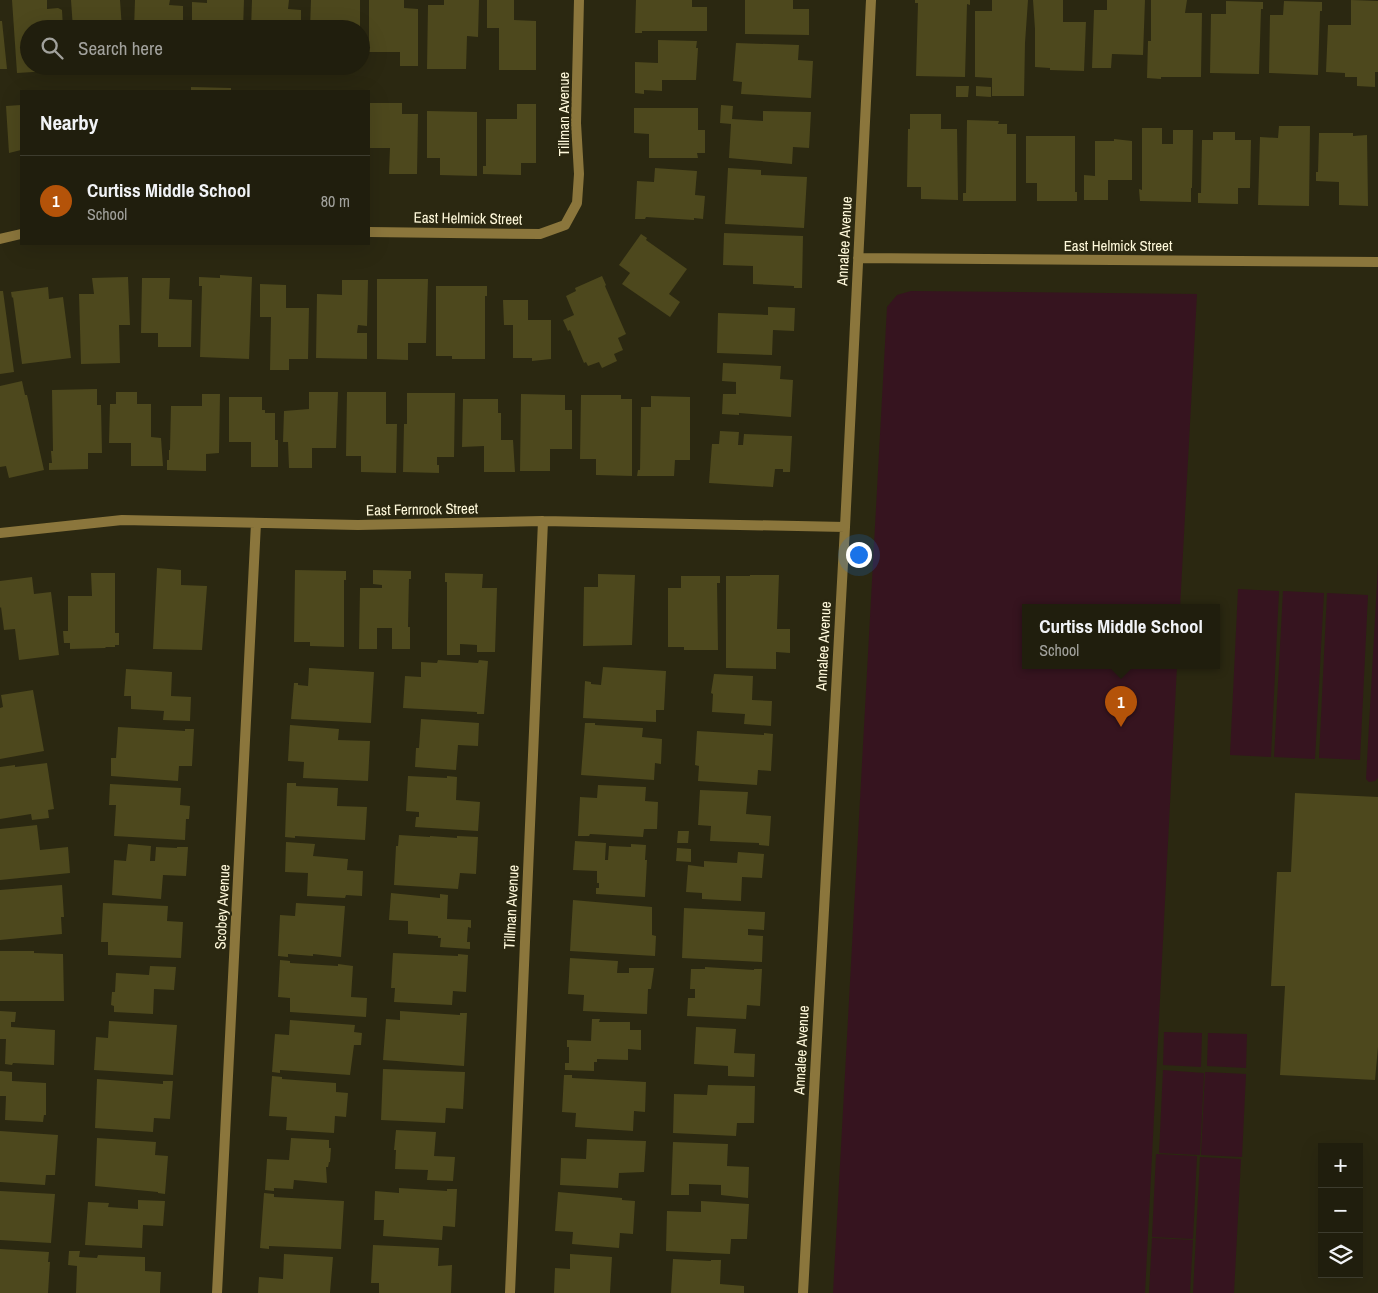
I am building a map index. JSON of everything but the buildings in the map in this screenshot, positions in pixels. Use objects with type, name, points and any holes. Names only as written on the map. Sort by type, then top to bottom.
[{"type":"street","name":"Tillman Avenue","points":[[565,225],[577,203],[579,174],[576,123],[579,0]]},
{"type":"street","name":"Annalee Avenue","points":[[803,1293],[845,527],[871,0]]},
{"type":"street","name":"East Helmick Street","points":[[370,232],[540,234],[565,225]]},
{"type":"street","points":[[0,239],[20,234]]},
{"type":"street","name":"East Helmick Street","points":[[858,258],[1378,262]]},
{"type":"street","name":"East Fernrock Street","points":[[0,533],[122,520],[358,525],[543,522],[845,527]]},
{"type":"street","name":"Tillman Avenue","points":[[510,1293],[543,522]]},
{"type":"street","name":"Scobey Avenue","points":[[217,1293],[256,523]]},
{"type":"shaded area","points":[[911,291],[1197,294],[1180,604],[1022,604],[1022,669],[1177,669],[1145,1293],[833,1293],[887,307],[897,295]]},
{"type":"shaded area","points":[[1378,565],[1378,778],[1375,781],[1369,782],[1366,779]]},
{"type":"shaded area","points":[[1238,589],[1279,591],[1271,757],[1230,755]]},
{"type":"shaded area","points":[[1283,591],[1324,593],[1315,759],[1274,757]]},
{"type":"shaded area","points":[[1327,593],[1368,595],[1360,760],[1319,758]]},
{"type":"shaded area","points":[[1164,1032],[1202,1033],[1201,1067],[1163,1065]]},
{"type":"shaded area","points":[[1208,1033],[1247,1034],[1246,1068],[1207,1066]]},
{"type":"shaded area","points":[[1163,1070],[1204,1073],[1200,1155],[1159,1153]]},
{"type":"shaded area","points":[[1205,1072],[1246,1074],[1242,1157],[1201,1155]]},
{"type":"shaded area","points":[[1156,1154],[1197,1156],[1193,1239],[1152,1237]]},
{"type":"shaded area","points":[[1200,1157],[1241,1159],[1234,1293],[1193,1293]]},
{"type":"shaded area","points":[[1152,1238],[1193,1240],[1190,1293],[1149,1293]]},
{"type":"place","name":"Curtiss Middle School","points":[[1121,727]]}]
